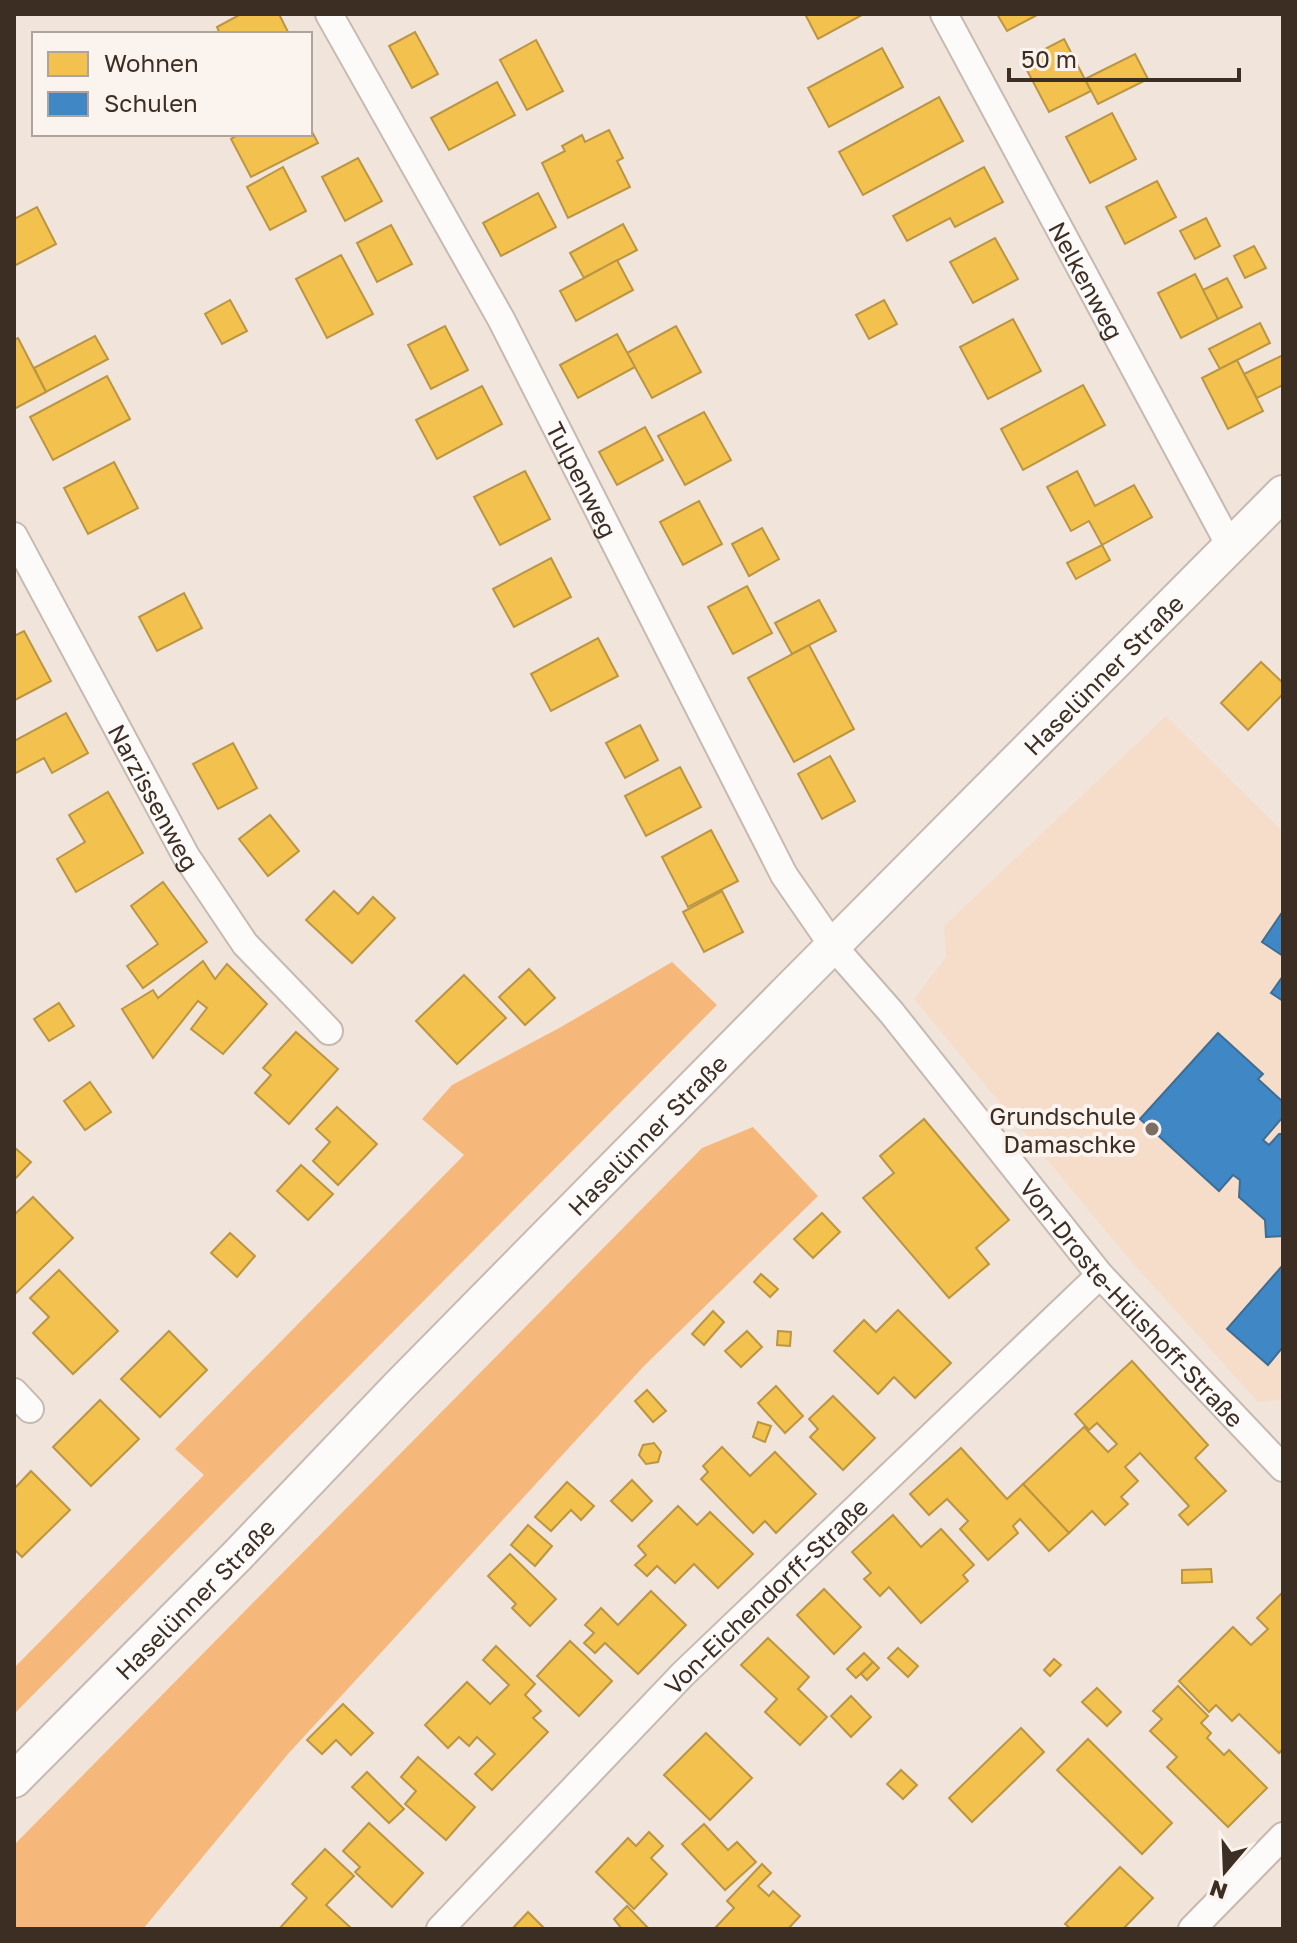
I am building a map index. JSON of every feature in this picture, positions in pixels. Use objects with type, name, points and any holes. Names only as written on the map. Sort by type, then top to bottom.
[{"type":"street","name":"Tulpenweg","points":[[329,14],[501,319],[784,875],[833,946]]},
{"type":"street","name":"Nelkenweg","points":[[944,14],[1230,546]]},
{"type":"street","name":"Haselünner Straße","points":[[14,1780],[236,1557],[398,1387],[1283,493]]},
{"type":"street","name":"Narzissenweg","points":[[14,536],[186,856],[245,944],[329,1031]]},
{"type":"street","name":"Von-Droste-Hülshoff-Straße","points":[[833,946],[901,1023],[1100,1275],[1279,1456]]},
{"type":"street","name":"Von-Eichendorff-Straße","points":[[440,1929],[683,1674],[1100,1275]]},
{"type":"street","points":[[1192,1929],[1283,1836]]},
{"type":"shaded area","name":"Grundschule Damaschke","points":[[1166,716],[1283,832],[1283,1398],[1279,1400],[1258,1402],[1129,1259],[914,999],[946,957],[944,926]]},
{"type":"shaded area","points":[[672,962],[717,1005],[14,1714],[14,1668],[204,1475],[175,1449],[464,1155],[422,1119],[452,1085],[561,1027]]},
{"type":"shaded area","points":[[753,1127],[818,1196],[643,1367],[288,1754],[143,1929],[14,1929],[14,1845],[702,1148]]},
{"type":"building: Wohnen","points":[[241,14],[279,14],[288,32],[219,32],[217,27]]},
{"type":"building: Wohnen","points":[[805,14],[861,14],[862,15],[818,39]]},
{"type":"building: Wohnen","points":[[997,14],[1039,14],[1007,31]]},
{"type":"building: Wohnen","points":[[415,32],[438,74],[412,88],[389,46]]},
{"type":"building: Wohnen","points":[[1064,39],[1091,91],[1049,112],[1022,61]]},
{"type":"building: Wohnen","points":[[536,40],[563,91],[527,110],[500,60]]},
{"type":"building: Wohnen","points":[[882,48],[903,87],[829,127],[808,88]]},
{"type":"building: Wohnen","points":[[1135,54],[1148,79],[1098,104],[1085,79]]},
{"type":"building: Wohnen","points":[[497,82],[515,115],[449,150],[431,118]]},
{"type":"building: Wohnen","points":[[939,97],[963,141],[863,195],[839,152]]},
{"type":"building: Wohnen","points":[[1112,113],[1136,159],[1090,183],[1066,137]]},
{"type":"building: Wohnen","points":[[609,130],[623,158],[617,161],[630,187],[568,218],[542,163],[565,151],[562,146],[582,135],[585,142]]},
{"type":"building: Wohnen","points":[[312,132],[318,143],[251,177],[231,139],[236,136],[312,136]]},
{"type":"building: Wohnen","points":[[358,158],[382,201],[345,221],[322,177]]},
{"type":"building: Wohnen","points":[[283,167],[306,211],[270,230],[247,187]]},
{"type":"building: Wohnen","points":[[984,167],[1003,202],[955,227],[950,218],[907,241],[893,216]]},
{"type":"building: Wohnen","points":[[1157,181],[1176,217],[1125,244],[1106,207]]},
{"type":"building: Wohnen","points":[[538,193],[556,227],[501,256],[483,223]]},
{"type":"building: Wohnen","points":[[37,207],[56,244],[14,266],[14,219]]},
{"type":"building: Wohnen","points":[[1206,218],[1220,246],[1195,259],[1180,231]]},
{"type":"building: Wohnen","points":[[623,224],[637,250],[584,278],[570,253]]},
{"type":"building: Wohnen","points":[[391,225],[412,264],[377,282],[357,243]]},
{"type":"building: Wohnen","points":[[995,238],[1018,279],[973,303],[950,262]]},
{"type":"building: Wohnen","points":[[1254,246],[1266,268],[1245,278],[1234,256]]},
{"type":"building: Wohnen","points":[[341,255],[373,314],[327,338],[296,279]]},
{"type":"building: Wohnen","points":[[617,260],[633,290],[576,321],[560,291]]},
{"type":"building: Wohnen","points":[[1195,274],[1218,319],[1181,338],[1158,293]]},
{"type":"building: Wohnen","points":[[1227,278],[1242,307],[1218,319],[1203,290]]},
{"type":"building: Wohnen","points":[[230,300],[247,331],[222,344],[205,314]]},
{"type":"building: Wohnen","points":[[884,300],[897,324],[869,339],[856,315]]},
{"type":"building: Wohnen","points":[[1013,319],[1041,371],[988,399],[960,347]]},
{"type":"building: Wohnen","points":[[1260,323],[1270,343],[1220,369],[1209,349]]},
{"type":"building: Wohnen","points":[[445,326],[468,370],[431,389],[408,345]]},
{"type":"building: Wohnen","points":[[676,326],[701,372],[652,398],[627,353]]},
{"type":"building: Wohnen","points":[[617,334],[635,367],[578,398],[560,365]]},
{"type":"building: Wohnen","points":[[95,336],[108,359],[46,392],[34,368]]},
{"type":"building: Wohnen","points":[[18,338],[46,392],[14,409],[14,340]]},
{"type":"building: Wohnen","points":[[1283,355],[1283,385],[1257,398],[1244,374]]},
{"type":"building: Wohnen","points":[[1237,360],[1263,411],[1228,429],[1202,378]]},
{"type":"building: Wohnen","points":[[107,376],[130,419],[53,460],[30,417]]},
{"type":"building: Wohnen","points":[[1083,385],[1105,425],[1023,470],[1001,429]]},
{"type":"building: Wohnen","points":[[482,386],[502,424],[437,459],[416,420]]},
{"type":"building: Wohnen","points":[[704,412],[731,460],[685,485],[658,436]]},
{"type":"building: Wohnen","points":[[645,427],[663,460],[617,485],[599,452]]},
{"type":"building: Wohnen","points":[[114,462],[138,508],[88,534],[64,488]]},
{"type":"building: Wohnen","points":[[525,471],[550,519],[500,545],[474,497]]},
{"type":"building: Wohnen","points":[[1077,471],[1095,506],[1134,485],[1152,517],[1102,545],[1089,521],[1071,531],[1047,487]]},
{"type":"building: Wohnen","points":[[699,501],[722,544],[683,565],[660,522]]},
{"type":"building: Wohnen","points":[[762,528],[779,559],[749,576],[732,544]]},
{"type":"building: Wohnen","points":[[1102,545],[1110,560],[1076,579],[1067,563]]},
{"type":"building: Wohnen","points":[[551,558],[571,597],[514,627],[493,589]]},
{"type":"building: Wohnen","points":[[747,586],[772,633],[733,654],[708,607]]},
{"type":"building: Wohnen","points":[[184,593],[202,628],[157,651],[139,617]]},
{"type":"building: Wohnen","points":[[819,600],[836,631],[792,654],[775,623]]},
{"type":"building: Wohnen","points":[[24,631],[51,681],[15,700],[14,636]]},
{"type":"building: Wohnen","points":[[598,638],[618,676],[551,711],[531,674]]},
{"type":"building: Wohnen","points":[[809,645],[854,729],[794,762],[748,678]]},
{"type":"building: Wohnen","points":[[1261,662],[1283,683],[1283,694],[1248,730],[1221,703]]},
{"type":"building: Wohnen","points":[[66,713],[88,753],[52,773],[44,758],[14,774],[14,741]]},
{"type":"building: Wohnen","points":[[640,725],[658,760],[625,778],[606,743]]},
{"type":"building: Wohnen","points":[[233,743],[257,788],[218,809],[193,764]]},
{"type":"building: Wohnen","points":[[830,756],[855,801],[822,819],[798,774]]},
{"type":"building: Wohnen","points":[[680,767],[701,807],[646,836],[625,796]]},
{"type":"building: Wohnen","points":[[108,792],[143,853],[76,892],[57,859],[85,842],[69,815]]},
{"type":"building: Wohnen","points":[[270,815],[299,851],[268,876],[239,839]]},
{"type":"building: Wohnen","points":[[711,830],[738,881],[688,907],[662,857]]},
{"type":"building: Wohnen","points":[[163,882],[207,942],[143,988],[127,966],[158,944],[131,906]]},
{"type":"building: Wohnen","points":[[334,891],[358,914],[373,897],[395,918],[352,963],[306,920]]},
{"type":"building: Wohnen","points":[[722,891],[743,932],[704,952],[683,912]]},
{"type":"building: Wohnen","points":[[203,961],[215,979],[227,964],[267,1004],[223,1054],[191,1029],[207,1008],[198,1001],[153,1058],[122,1009],[153,990],[158,998]]},
{"type":"building: Wohnen","points":[[529,969],[555,998],[525,1025],[499,997]]},
{"type":"building: Wohnen","points":[[464,975],[506,1018],[457,1064],[416,1021]]},
{"type":"building: Wohnen","points":[[59,1003],[74,1026],[49,1041],[34,1019]]},
{"type":"building: Wohnen","points":[[296,1032],[338,1069],[289,1124],[255,1093],[271,1075],[263,1068]]},
{"type":"building: Wohnen","points":[[90,1082],[111,1112],[85,1130],[64,1101]]},
{"type":"building: Wohnen","points":[[337,1107],[377,1144],[338,1185],[313,1161],[330,1142],[316,1129]]},
{"type":"building: Wohnen","points":[[924,1119],[1009,1220],[976,1248],[989,1264],[949,1298],[863,1198],[894,1173],[880,1156]]},
{"type":"building: Wohnen","points":[[14,1147],[31,1162],[14,1180]]},
{"type":"building: Wohnen","points":[[301,1165],[333,1194],[308,1220],[277,1191]]},
{"type":"building: Wohnen","points":[[33,1197],[73,1238],[14,1295],[14,1215]]},
{"type":"building: Wohnen","points":[[822,1213],[840,1232],[813,1258],[794,1239]]},
{"type":"building: Wohnen","points":[[230,1233],[255,1256],[237,1277],[211,1253]]},
{"type":"building: Wohnen","points":[[59,1270],[118,1331],[73,1374],[33,1333],[49,1317],[30,1298]]},
{"type":"building: Wohnen","points":[[761,1274],[778,1289],[770,1297],[754,1282]]},
{"type":"building: Wohnen","points":[[898,1310],[951,1363],[915,1398],[894,1377],[878,1394],[834,1351],[864,1320],[876,1332]]},
{"type":"building: Wohnen","points":[[713,1311],[724,1322],[704,1345],[692,1334]]},
{"type":"building: Wohnen","points":[[169,1331],[207,1370],[160,1417],[121,1379]]},
{"type":"building: Wohnen","points":[[747,1331],[762,1347],[741,1367],[725,1351]]},
{"type":"building: Wohnen","points":[[778,1331],[791,1332],[790,1346],[777,1345]]},
{"type":"building: Wohnen","points":[[1132,1361],[1208,1445],[1195,1458],[1226,1491],[1188,1525],[1179,1515],[1189,1506],[1140,1453],[1125,1467],[1138,1481],[1121,1497],[1128,1504],[1105,1525],[1092,1511],[1069,1533],[1023,1484],[1084,1427],[1108,1452],[1117,1444],[1097,1423],[1089,1430],[1075,1414]]},
{"type":"building: Wohnen","points":[[776,1386],[803,1416],[785,1433],[758,1403]]},
{"type":"building: Wohnen","points":[[647,1390],[666,1411],[653,1422],[635,1401]]},
{"type":"building: Wohnen","points":[[833,1396],[875,1438],[843,1470],[810,1437],[818,1429],[809,1419]]},
{"type":"building: Wohnen","points":[[100,1400],[139,1439],[91,1486],[53,1447]]},
{"type":"building: Wohnen","points":[[758,1422],[771,1426],[765,1442],[753,1437]]},
{"type":"building: Wohnen","points":[[654,1443],[661,1452],[658,1462],[646,1464],[639,1455],[643,1445]]},
{"type":"building: Wohnen","points":[[722,1447],[750,1476],[775,1452],[816,1494],[776,1533],[765,1521],[753,1533],[701,1479],[708,1472],[703,1466]]},
{"type":"building: Wohnen","points":[[961,1448],[1007,1499],[1023,1484],[1069,1533],[1049,1551],[1020,1519],[1013,1526],[1018,1533],[988,1560],[960,1529],[968,1521],[947,1499],[929,1515],[910,1494]]},
{"type":"building: Wohnen","points":[[31,1471],[70,1510],[22,1557],[14,1549],[14,1489]]},
{"type":"building: Wohnen","points":[[632,1480],[652,1501],[632,1521],[611,1501]]},
{"type":"building: Wohnen","points":[[567,1482],[594,1506],[581,1520],[571,1510],[551,1531],[535,1517]]},
{"type":"building: Wohnen","points":[[678,1506],[697,1525],[710,1512],[753,1554],[718,1588],[694,1564],[675,1583],[657,1566],[647,1576],[635,1565],[646,1555],[638,1546]]},
{"type":"building: Wohnen","points":[[893,1515],[921,1547],[941,1529],[974,1565],[963,1575],[968,1581],[921,1623],[889,1587],[880,1596],[864,1579],[871,1573],[852,1552]]},
{"type":"building: Wohnen","points":[[528,1525],[552,1546],[535,1566],[511,1545]]},
{"type":"building: Wohnen","points":[[510,1554],[556,1599],[530,1626],[512,1608],[516,1604],[488,1576]]},
{"type":"building: Wohnen","points":[[1211,1569],[1212,1582],[1182,1583],[1182,1570]]},
{"type":"building: Wohnen","points":[[824,1589],[861,1627],[834,1654],[797,1615]]},
{"type":"building: Wohnen","points":[[651,1591],[686,1625],[638,1674],[605,1643],[595,1653],[584,1643],[594,1633],[585,1625],[601,1608],[618,1625]]},
{"type":"building: Wohnen","points":[[1283,1592],[1283,1749],[1279,1753],[1239,1714],[1232,1721],[1216,1705],[1209,1712],[1179,1681],[1233,1627],[1251,1645],[1268,1629],[1257,1618]]},
{"type":"building: Wohnen","points":[[768,1638],[809,1677],[798,1689],[827,1717],[800,1745],[765,1712],[777,1699],[741,1665]]},
{"type":"building: Wohnen","points":[[570,1641],[612,1681],[579,1716],[537,1676]]},
{"type":"building: Wohnen","points":[[496,1646],[535,1684],[525,1695],[541,1711],[533,1718],[548,1732],[492,1790],[475,1774],[495,1754],[477,1737],[469,1746],[459,1737],[448,1748],[425,1725],[467,1682],[490,1704],[509,1685],[483,1660]]},
{"type":"building: Wohnen","points":[[898,1648],[918,1666],[908,1677],[888,1658]]},
{"type":"building: Wohnen","points":[[864,1653],[873,1662],[856,1678],[847,1669]]},
{"type":"building: Wohnen","points":[[1054,1659],[1061,1665],[1050,1676],[1044,1670]]},
{"type":"building: Wohnen","points":[[873,1662],[879,1668],[867,1680],[861,1674]]},
{"type":"building: Wohnen","points":[[1178,1686],[1208,1716],[1201,1723],[1211,1733],[1207,1738],[1224,1755],[1229,1750],[1267,1788],[1228,1827],[1167,1767],[1177,1757],[1150,1731],[1162,1719],[1153,1711]]},
{"type":"building: Wohnen","points":[[1097,1688],[1121,1712],[1107,1726],[1082,1702]]},
{"type":"building: Wohnen","points":[[851,1696],[871,1717],[851,1737],[831,1716]]},
{"type":"building: Wohnen","points":[[343,1704],[373,1733],[351,1755],[336,1740],[322,1754],[307,1740]]},
{"type":"building: Wohnen","points":[[1021,1728],[1044,1752],[972,1822],[949,1798]]},
{"type":"building: Wohnen","points":[[706,1733],[752,1778],[710,1820],[664,1775]]},
{"type":"building: Wohnen","points":[[1088,1739],[1172,1823],[1142,1854],[1057,1770]]},
{"type":"building: Wohnen","points":[[418,1757],[475,1807],[446,1840],[405,1804],[416,1791],[401,1777]]},
{"type":"building: Wohnen","points":[[901,1770],[917,1785],[903,1799],[887,1784]]},
{"type":"building: Wohnen","points":[[367,1772],[404,1809],[389,1823],[352,1787]]},
{"type":"building: Wohnen","points":[[369,1823],[423,1873],[392,1907],[355,1872],[360,1867],[343,1851]]},
{"type":"building: Wohnen","points":[[704,1824],[728,1850],[737,1842],[756,1862],[725,1890],[682,1844]]},
{"type":"building: Wohnen","points":[[649,1832],[663,1846],[651,1858],[667,1874],[634,1909],[596,1872],[628,1838],[636,1846]]},
{"type":"building: Wohnen","points":[[325,1849],[354,1876],[326,1905],[352,1929],[279,1929],[307,1898],[292,1884]]},
{"type":"building: Wohnen","points":[[762,1864],[771,1873],[758,1886],[769,1896],[773,1891],[800,1916],[788,1929],[714,1929],[734,1908],[727,1901]]},
{"type":"building: Wohnen","points":[[1120,1867],[1153,1898],[1123,1929],[1071,1929],[1065,1924]]},
{"type":"building: Wohnen","points":[[627,1906],[649,1929],[622,1929],[614,1919]]},
{"type":"building: Wohnen","points":[[528,1912],[545,1929],[512,1929]]},
{"type":"building: Schulen","points":[[1283,911],[1283,956],[1262,942]]},
{"type":"building: Schulen","points":[[1283,976],[1283,1001],[1271,993]]},
{"type":"building: Schulen","name":"Grundschule Damaschke","points":[[1218,1033],[1263,1074],[1258,1079],[1283,1102],[1283,1117],[1263,1140],[1269,1145],[1279,1134],[1283,1134],[1283,1236],[1266,1237],[1265,1220],[1239,1197],[1240,1180],[1233,1175],[1219,1191],[1140,1119]]},
{"type":"building: Schulen","points":[[1283,1265],[1283,1347],[1268,1365],[1227,1329]]},
{"type":"place","name":"Grundschule Damaschke","points":[[1152,1129]]}]
